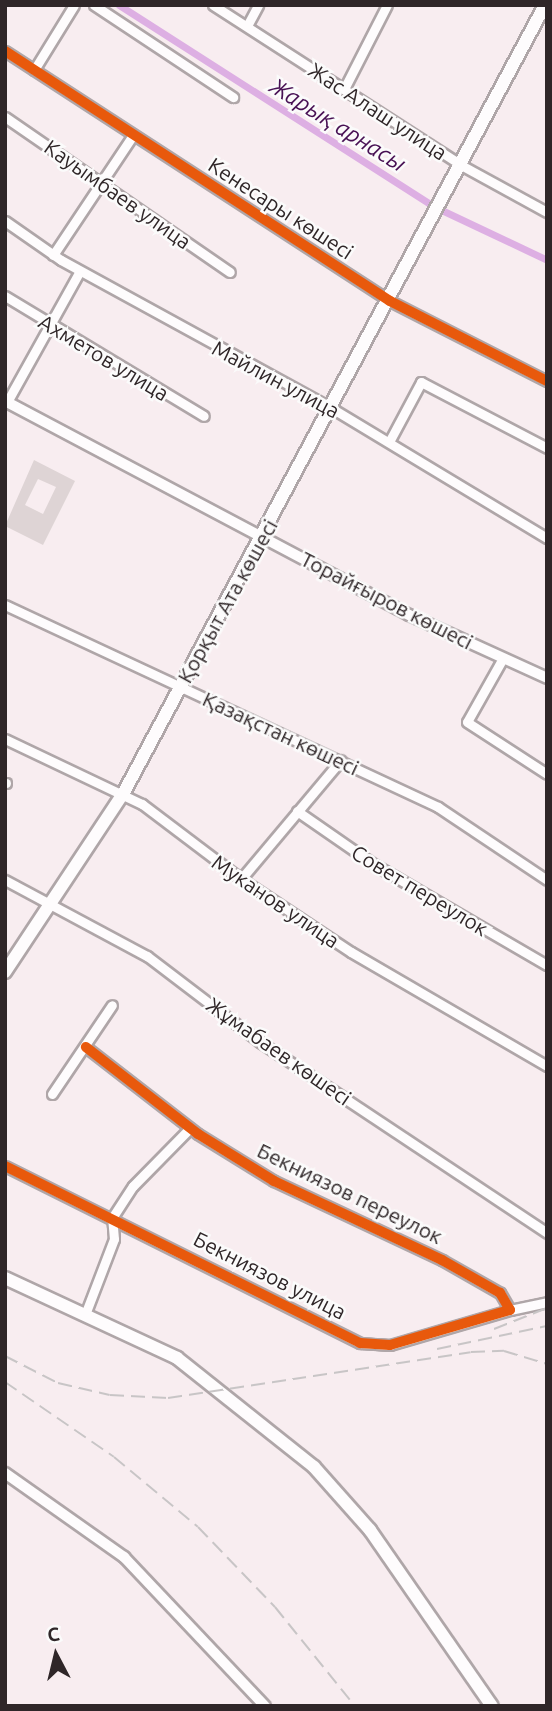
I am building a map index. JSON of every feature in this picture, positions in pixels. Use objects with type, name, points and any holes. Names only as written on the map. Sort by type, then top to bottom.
[{"type":"main road","points":[[461,165],[545,5]]},
{"type":"main road","name":"Қорқыт Ата көшесі","points":[[5,972],[122,794],[333,409],[461,165]]},
{"type":"main road","points":[[5,1278],[86,1312],[177,1358],[314,1467],[370,1530],[492,1706]]},
{"type":"street","points":[[34,70],[74,5]]},
{"type":"street","points":[[94,5],[233,97]]},
{"type":"street","name":"Жас Алаш улица","points":[[214,5],[461,165],[547,212]]},
{"type":"street","points":[[247,26],[258,5]]},
{"type":"street","points":[[344,89],[387,5]]},
{"type":"street","name":"Кенесары көшесі","points":[[5,51],[390,301],[547,381]]},
{"type":"street","name":"Кауымбаев улица","points":[[5,117],[230,272]]},
{"type":"street","points":[[53,255],[133,135]]},
{"type":"street","name":"Майлин улица","points":[[5,221],[80,271],[333,409],[547,538]]},
{"type":"street","points":[[6,402],[51,327],[80,271]]},
{"type":"street","name":"Ахметов улица","points":[[5,296],[51,327],[204,416]]},
{"type":"street","points":[[389,442],[421,382],[547,449]]},
{"type":"street","name":"Торайғыров көшесі","points":[[6,402],[263,537],[547,678]]},
{"type":"street","name":"Қазақстан көшесі","points":[[5,605],[438,807],[547,880]]},
{"type":"street","points":[[503,658],[467,722],[547,774]]},
{"type":"street","name":"Муканов улица","points":[[5,739],[122,794],[241,879],[351,952],[547,1066]]},
{"type":"street","points":[[241,879],[341,760]]},
{"type":"street","name":"Совет переулок","points":[[297,811],[375,865],[547,965]]},
{"type":"street","name":"Жұмабаев көшесі","points":[[5,880],[51,901],[147,956],[260,1042],[547,1233]]},
{"type":"street","points":[[52,1094],[112,1005]]},
{"type":"street","name":"Бекниязов переулок","points":[[86,1047],[190,1128],[274,1181],[500,1293],[510,1310]]},
{"type":"street","points":[[86,1312],[114,1239],[112,1218],[133,1186],[190,1128]]},
{"type":"street","name":"Бекниязов улица","points":[[5,1166],[360,1343],[390,1345],[547,1302]]},
{"type":"street","points":[[5,1473],[124,1558],[265,1706]]},
{"type":"building","points":[[34,460],[75,481],[43,545],[5,526]],"holes":[[[38,479],[56,487],[43,514],[25,505]]]},
{"type":"waterway","name":"Жарық арнасы","points":[[119,5],[433,206],[547,260]]},
{"type":"railway","points":[[494,1329],[547,1308]]},
{"type":"railway","points":[[437,1349],[547,1326]]},
{"type":"railway","points":[[5,1356],[58,1383],[110,1395],[168,1398],[471,1352],[504,1351],[547,1364]]},
{"type":"railway","points":[[5,1382],[114,1457],[198,1527],[275,1607],[355,1706]]},
{"type":"cycle path","points":[[5,51],[390,301],[547,381]]},
{"type":"cycle path","points":[[5,1166],[360,1343],[390,1345],[510,1310],[500,1293],[442,1260],[274,1181],[198,1134],[86,1047]]}]
